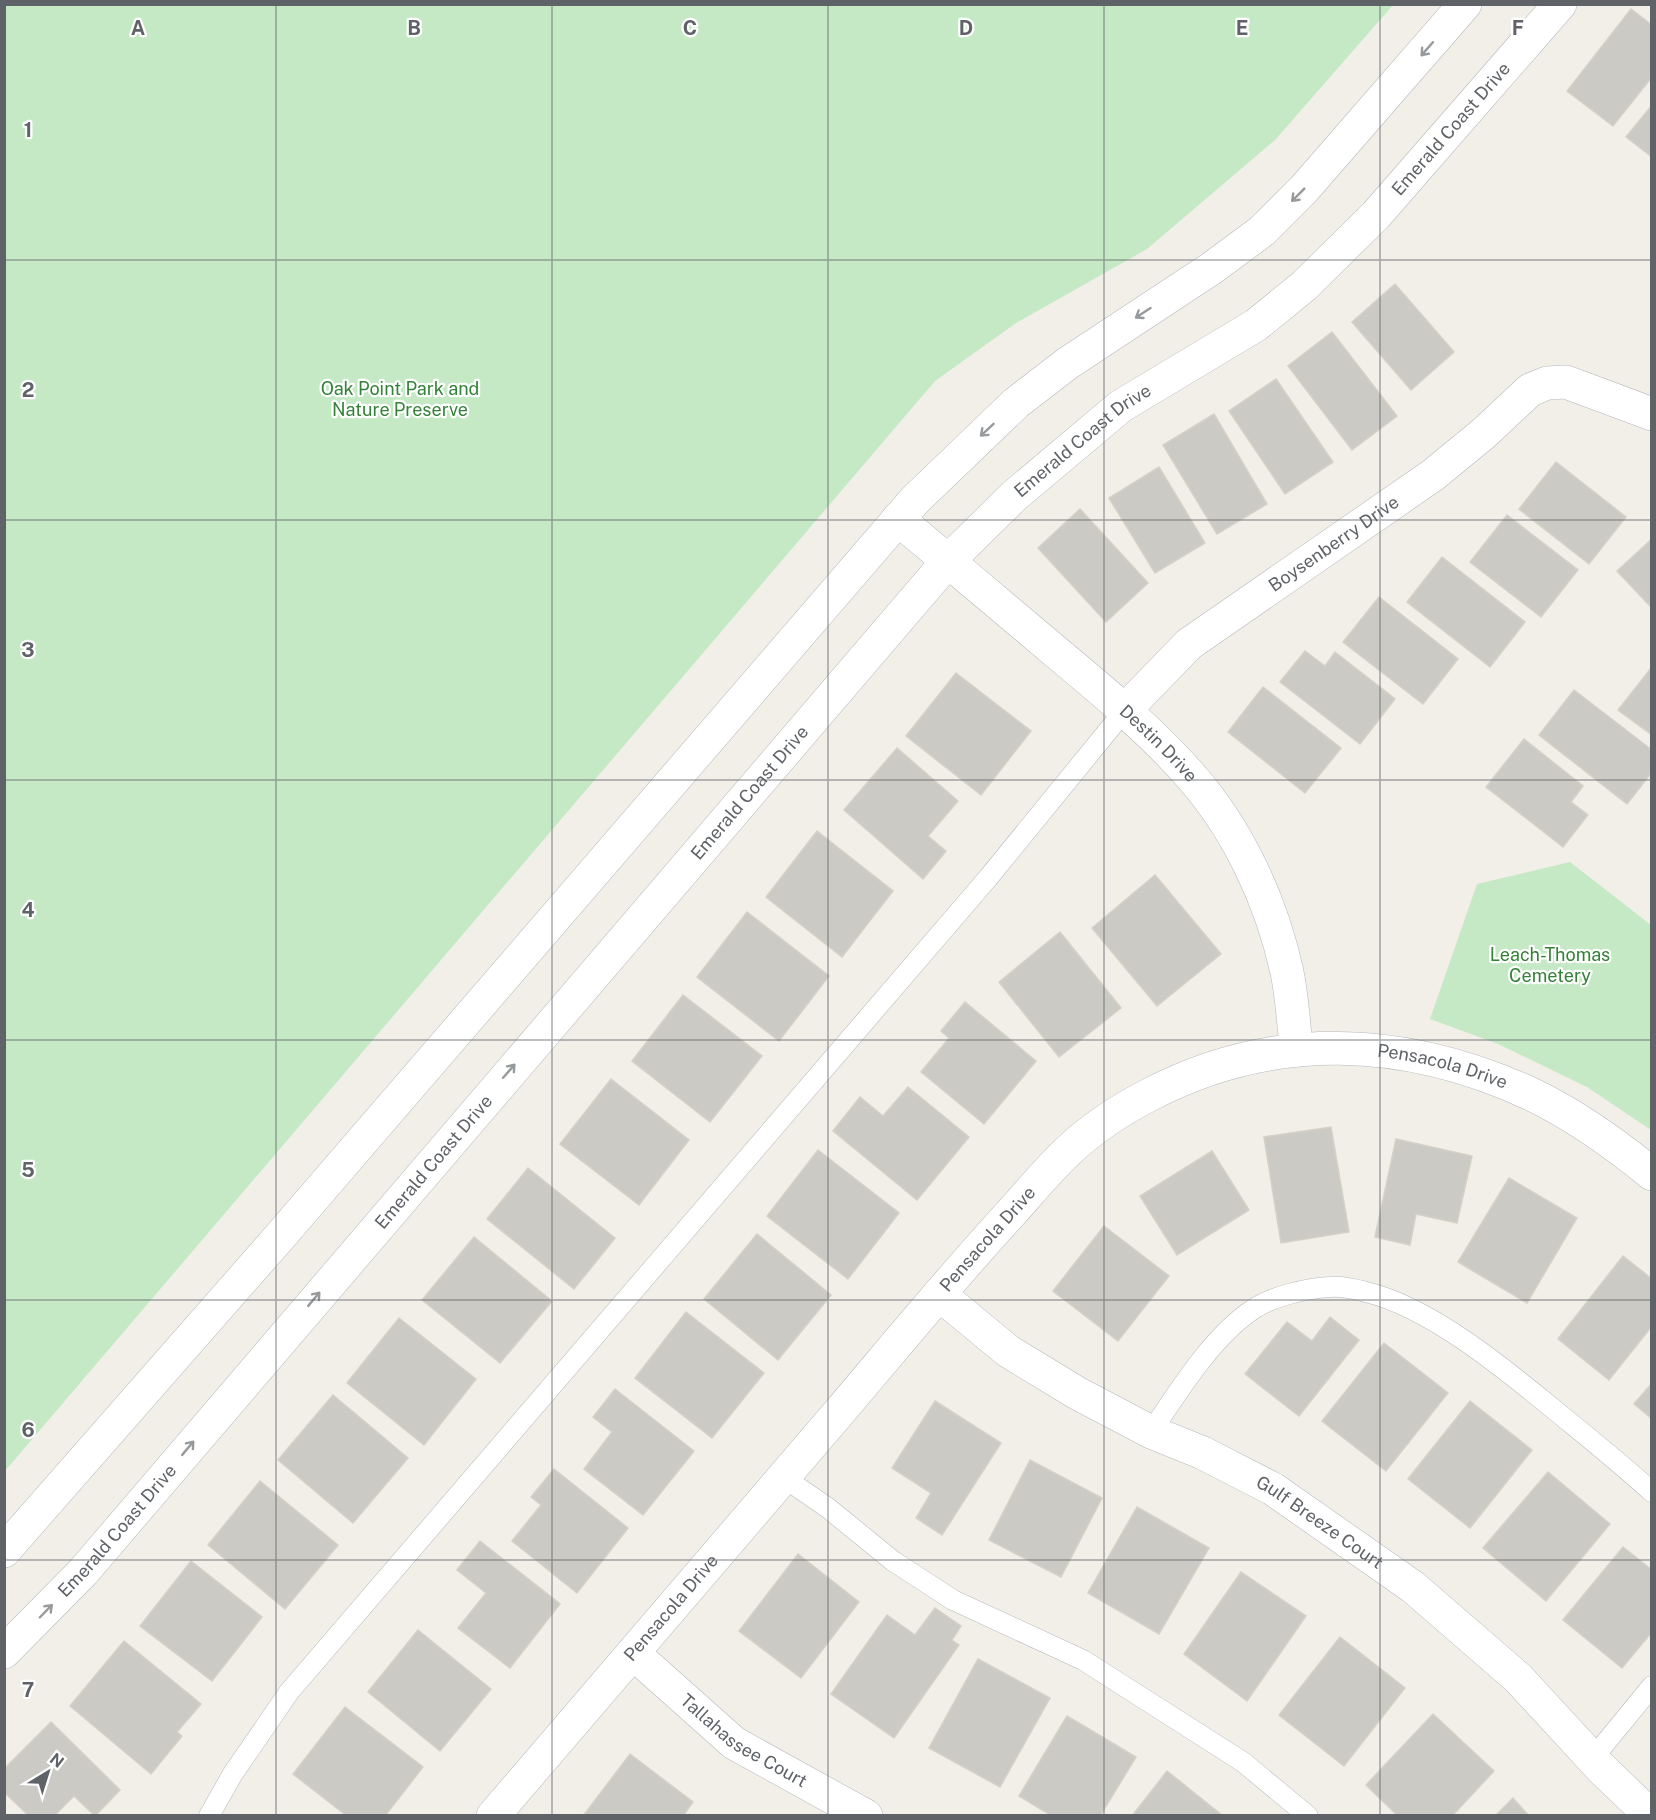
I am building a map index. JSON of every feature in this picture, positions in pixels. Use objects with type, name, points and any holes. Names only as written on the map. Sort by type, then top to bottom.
[{"type":"street","points":[[4,1551],[291,1224],[920,495],[1016,403],[1068,363],[1212,268],[1262,231],[1304,189],[1465,4]]},
{"type":"street","name":"Emerald Coast Drive","points":[[4,1652],[50,1607],[90,1563],[948,561],[1014,496],[1121,406],[1256,325],[1304,286],[1376,215],[1560,4]]},
{"type":"street","name":"Boysenberry Drive","points":[[1125,710],[1189,644],[1433,475],[1483,434],[1530,390],[1547,383],[1566,382],[1652,414]]},
{"type":"street","name":"Destin Drive","points":[[898,519],[1125,710],[1189,775],[1212,804],[1250,866],[1265,901],[1282,955],[1293,1011],[1296,1049]]},
{"type":"street","name":"Pensacola Drive","points":[[493,1815],[982,1244],[1068,1151],[1100,1125],[1134,1103],[1201,1072],[1253,1056],[1296,1049],[1365,1050],[1414,1056],[1453,1065],[1532,1094],[1604,1136],[1652,1174]]},
{"type":"street","name":"Gulf Breeze Court","points":[[939,1294],[1008,1351],[1077,1393],[1151,1432],[1203,1453],[1273,1489],[1413,1587],[1518,1678],[1593,1758],[1651,1815]]},
{"type":"street","name":"Tallahassee Court","points":[[633,1653],[734,1743],[866,1815]]},
{"type":"lane","points":[[209,1815],[232,1775],[289,1692],[981,887],[1125,710]]},
{"type":"lane","points":[[1151,1432],[1191,1373],[1234,1323],[1254,1308],[1291,1294],[1331,1287],[1367,1292],[1410,1309],[1457,1336],[1512,1375],[1652,1492]]},
{"type":"lane","points":[[783,1477],[828,1508],[893,1561],[923,1581],[953,1600],[1083,1660],[1243,1762],[1308,1815]]},
{"type":"lane","points":[[1593,1758],[1652,1686]]},
{"type":"green space","name":"Oak Point Park and Nature Preserve","points":[[5,4],[1393,5],[1275,140],[1147,249],[1016,323],[935,381],[5,1471]]},
{"type":"green space","name":"Leach-Thomas Cemetery","points":[[1570,862],[1651,925],[1651,1130],[1587,1087],[1498,1044],[1430,1019],[1477,884]]},
{"type":"building","points":[[1631,9],[1652,25],[1652,77],[1613,126],[1567,91]]},
{"type":"building","points":[[1652,105],[1652,157],[1626,137]]},
{"type":"building","points":[[1395,284],[1454,352],[1411,390],[1352,322]]},
{"type":"building","points":[[1332,332],[1397,416],[1352,450],[1288,366]]},
{"type":"building","points":[[1276,379],[1333,462],[1285,494],[1229,411]]},
{"type":"building","points":[[1214,414],[1267,504],[1217,534],[1163,445]]},
{"type":"building","points":[[1556,462],[1626,517],[1589,564],[1519,509]]},
{"type":"building","points":[[1159,467],[1205,543],[1155,573],[1109,498]]},
{"type":"building","points":[[1080,509],[1148,583],[1106,622],[1038,548]]},
{"type":"building","points":[[1507,515],[1578,570],[1541,617],[1470,562]]},
{"type":"building","points":[[1652,539],[1652,608],[1617,571]]},
{"type":"building","points":[[1442,557],[1525,622],[1490,667],[1407,602]]},
{"type":"building","points":[[1379,597],[1458,659],[1423,704],[1343,642]]},
{"type":"building","points":[[1305,651],[1325,666],[1335,652],[1395,699],[1360,744],[1280,682]]},
{"type":"building","points":[[1652,667],[1652,735],[1618,710]]},
{"type":"building","points":[[956,673],[1031,731],[981,795],[906,736]]},
{"type":"building","points":[[1263,687],[1341,748],[1305,793],[1228,732]]},
{"type":"building","points":[[1574,690],[1652,750],[1652,772],[1627,804],[1539,735]]},
{"type":"building","points":[[1524,739],[1583,786],[1571,802],[1588,815],[1563,847],[1486,787]]},
{"type":"building","points":[[897,748],[958,801],[928,836],[946,851],[923,879],[844,810]]},
{"type":"building","points":[[817,831],[893,891],[842,957],[766,897]]},
{"type":"building","points":[[1155,875],[1221,954],[1157,1006],[1092,928]]},
{"type":"building","points":[[747,912],[829,976],[779,1041],[697,977]]},
{"type":"building","points":[[1060,932],[1121,1008],[1059,1057],[999,982]]},
{"type":"building","points":[[683,995],[762,1056],[710,1122],[632,1061]]},
{"type":"building","points":[[965,1002],[1036,1061],[984,1124],[921,1072],[949,1038],[941,1031]]},
{"type":"building","points":[[611,1079],[689,1140],[639,1205],[560,1144]]},
{"type":"building","points":[[908,1087],[969,1137],[917,1200],[833,1131],[860,1097],[883,1116]]},
{"type":"building","points":[[1331,1127],[1349,1232],[1281,1243],[1264,1137]]},
{"type":"building","points":[[1396,1139],[1472,1156],[1457,1223],[1416,1214],[1410,1245],[1375,1237]]},
{"type":"building","points":[[818,1150],[899,1213],[848,1279],[767,1216]]},
{"type":"building","points":[[1212,1151],[1249,1210],[1177,1255],[1140,1196]]},
{"type":"building","points":[[528,1168],[615,1238],[574,1289],[487,1219]]},
{"type":"building","points":[[1509,1178],[1577,1218],[1527,1303],[1458,1262]]},
{"type":"building","points":[[1104,1226],[1169,1276],[1118,1341],[1053,1291]]},
{"type":"building","points":[[757,1234],[831,1295],[778,1360],[704,1299]]},
{"type":"building","points":[[474,1237],[552,1301],[500,1363],[422,1300]]},
{"type":"building","points":[[1623,1256],[1652,1279],[1652,1326],[1609,1380],[1558,1339]]},
{"type":"building","points":[[686,1312],[764,1373],[712,1438],[635,1378]]},
{"type":"building","points":[[1330,1317],[1359,1340],[1299,1416],[1245,1374],[1287,1322],[1312,1341]]},
{"type":"building","points":[[399,1318],[476,1379],[424,1445],[347,1383]]},
{"type":"building","points":[[1384,1343],[1448,1393],[1386,1471],[1322,1421]]},
{"type":"building","points":[[1652,1383],[1652,1419],[1634,1404]]},
{"type":"building","points":[[615,1389],[694,1451],[643,1515],[584,1469],[612,1432],[593,1417]]},
{"type":"building","points":[[333,1395],[408,1458],[353,1523],[278,1460]]},
{"type":"building","points":[[935,1401],[1001,1443],[942,1535],[916,1518],[931,1493],[892,1468]]},
{"type":"building","points":[[1470,1401],[1532,1450],[1470,1528],[1408,1479]]},
{"type":"building","points":[[1030,1460],[1102,1498],[1061,1577],[989,1540]]},
{"type":"building","points":[[554,1469],[628,1528],[577,1593],[512,1541],[541,1505],[531,1497]]},
{"type":"building","points":[[1548,1472],[1610,1524],[1546,1601],[1483,1548]]},
{"type":"building","points":[[260,1481],[338,1545],[285,1609],[208,1545]]},
{"type":"building","points":[[1137,1507],[1209,1548],[1159,1634],[1088,1593]]},
{"type":"building","points":[[480,1541],[560,1604],[510,1668],[458,1628],[486,1593],[457,1570]]},
{"type":"building","points":[[1623,1547],[1652,1570],[1652,1632],[1622,1668],[1563,1620]]},
{"type":"building","points":[[798,1554],[859,1602],[801,1678],[739,1631]]},
{"type":"building","points":[[191,1561],[262,1617],[212,1681],[140,1626]]},
{"type":"building","points":[[1241,1572],[1306,1616],[1247,1701],[1184,1654]]},
{"type":"building","points":[[935,1608],[961,1626],[952,1640],[959,1645],[894,1738],[831,1694],[887,1615],[915,1635]]},
{"type":"building","points":[[418,1630],[491,1689],[440,1751],[368,1692]]},
{"type":"building","points":[[1340,1637],[1405,1688],[1344,1766],[1279,1715]]},
{"type":"building","points":[[124,1641],[201,1704],[177,1732],[182,1736],[151,1774],[70,1706]]},
{"type":"building","points":[[978,1659],[1050,1698],[1000,1787],[929,1748]]},
{"type":"building","points":[[345,1707],[423,1767],[385,1816],[347,1816],[293,1774]]},
{"type":"building","points":[[1433,1714],[1494,1771],[1452,1816],[1398,1816],[1366,1785]]},
{"type":"building","points":[[1067,1716],[1136,1757],[1100,1816],[1052,1816],[1019,1796]]},
{"type":"building","points":[[51,1722],[120,1790],[95,1816],[74,1796],[54,1816],[29,1816],[4,1792],[4,1769]]},
{"type":"building","points":[[630,1754],[693,1802],[683,1816],[583,1816]]},
{"type":"building","points":[[1167,1771],[1223,1816],[1132,1816]]},
{"type":"building","points":[[1513,1798],[1529,1816],[1495,1816]]}]
